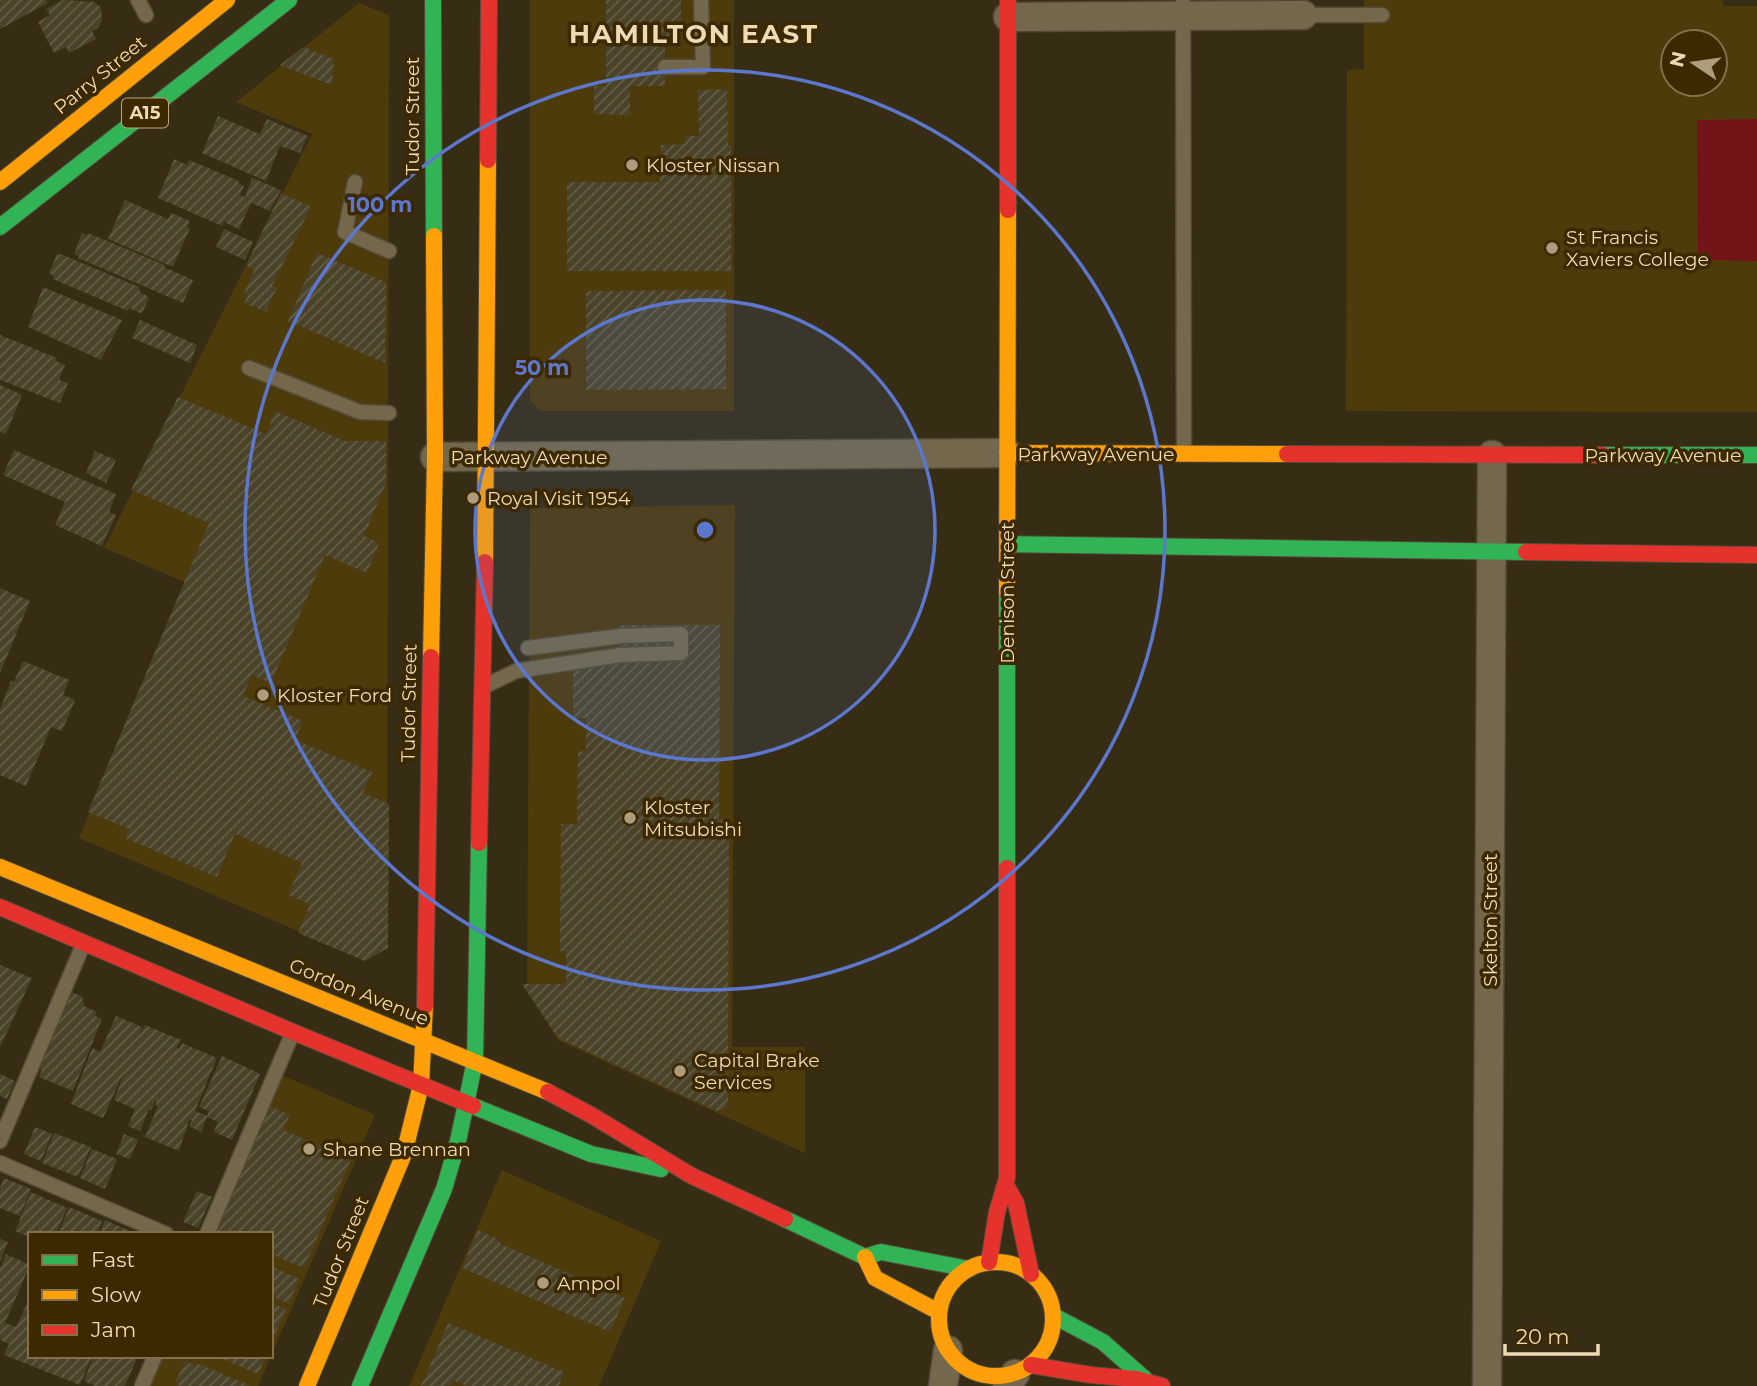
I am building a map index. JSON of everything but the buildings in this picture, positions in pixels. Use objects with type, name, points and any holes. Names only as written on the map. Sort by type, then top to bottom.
[{"type":"main road","name":"Parry Street","points":[[0,182],[227,0]]},
{"type":"main road","name":"A15","points":[[0,227],[289,0]]},
{"type":"main road","name":"Tudor Street","points":[[307,1386],[404,1154],[421,1085],[435,457],[433,0]]},
{"type":"main road","points":[[360,1386],[443,1189],[467,1104],[475,1061],[487,457],[489,0]]},
{"type":"main road","name":"Denison Street","points":[[989,1262],[994,1226],[1007,1186],[1008,8]]},
{"type":"main road","name":"Parkway Avenue","points":[[1007,453],[1757,455]]},
{"type":"main road","points":[[1007,544],[1757,555]]},
{"type":"main road","name":"Gordon Avenue","points":[[0,867],[532,1084],[591,1115],[692,1176],[865,1257],[875,1278],[939,1312]]},
{"type":"main road","name":"Gordon Avenue","points":[[0,907],[293,1032],[591,1154],[692,1176]]},
{"type":"main road","name":"Denison Street","points":[[1007,1186],[1016,1203],[1031,1274]]},
{"type":"main road","name":"Gordon Avenue","points":[[865,1257],[881,1252],[969,1269]]},
{"type":"main road","points":[[1018,1375],[1048,1343],[1054,1316],[1047,1292],[1031,1274],[1007,1263],[989,1262],[969,1269],[949,1287],[939,1312],[942,1336],[948,1350],[963,1366],[982,1375],[994,1377],[1090,1375],[1145,1379],[1162,1386]]},
{"type":"main road","points":[[1054,1316],[1104,1342],[1145,1379]]},
{"type":"street","points":[[1008,8],[1183,8],[1303,15]]},
{"type":"street","name":"Parkway Avenue","points":[[435,457],[1007,453]]},
{"type":"street","name":"Skelton Street","points":[[1487,1386],[1492,455]]},
{"type":"street","points":[[943,1386],[948,1350]]},
{"type":"lane","points":[[138,0],[146,15]]},
{"type":"lane","points":[[665,67],[703,67],[701,0]]},
{"type":"lane","points":[[1183,8],[1184,454]]},
{"type":"lane","points":[[1303,15],[1382,15]]},
{"type":"lane","points":[[355,182],[345,232],[389,251]]},
{"type":"lane","points":[[249,368],[360,412],[389,413]]},
{"type":"lane","points":[[483,687],[516,671],[621,655],[681,653],[681,634],[621,636],[528,648]]},
{"type":"lane","points":[[0,1140],[84,943]]},
{"type":"lane","points":[[208,1232],[293,1032]]},
{"type":"lane","points":[[0,1163],[161,1232]]},
{"type":"lane","points":[[142,1386],[154,1358]]},
{"type":"shaded area","name":"Kloster Nissan","points":[[530,0],[734,0],[734,411],[541,411],[530,400]]},
{"type":"shaded area","name":"St Francis Xaviers College","points":[[1364,0],[1723,0],[1724,6],[1757,6],[1757,412],[1346,411],[1347,70],[1364,69]]},
{"type":"shaded area","name":"Kloster Ford","points":[[359,3],[389,15],[387,947],[367,960],[79,838],[185,582],[104,548],[312,134],[236,102]]},
{"type":"shaded area","points":[[1757,119],[1757,261],[1698,260],[1697,120]]},
{"type":"shaded area","name":"Kloster Mitsubishi","points":[[735,505],[732,1047],[805,1047],[805,1153],[558,1040],[527,988],[530,508]]},
{"type":"shaded area","points":[[281,1075],[375,1115],[273,1351],[273,1232],[214,1232]]},
{"type":"shaded area","points":[[502,1170],[661,1241],[599,1386],[409,1386]]},
{"type":"shaded area","points":[[160,1358],[270,1358],[258,1386],[148,1386]]},
{"type":"traffic: fast","points":[[0,227],[289,0]]},
{"type":"traffic: fast","points":[[433,0],[434,236]]},
{"type":"traffic: fast","points":[[1603,455],[1757,455]]},
{"type":"traffic: fast","points":[[1007,544],[1526,552]]},
{"type":"traffic: fast","points":[[1007,592],[1007,868]]},
{"type":"traffic: fast","points":[[360,1386],[444,1189],[458,1141],[475,1061],[479,843]]},
{"type":"traffic: fast","points":[[473,1106],[591,1154],[661,1169]]},
{"type":"traffic: fast","points":[[785,1219],[865,1257],[881,1252],[969,1269]]},
{"type":"traffic: fast","points":[[1054,1316],[1103,1342],[1145,1379]]},
{"type":"traffic: slow","points":[[0,182],[227,0]]},
{"type":"traffic: slow","points":[[485,562],[488,160]]},
{"type":"traffic: slow","points":[[1007,592],[1008,210]]},
{"type":"traffic: slow","points":[[431,657],[435,457],[434,236]]},
{"type":"traffic: slow","points":[[1007,453],[1287,454]]},
{"type":"traffic: slow","points":[[0,867],[548,1092]]},
{"type":"traffic: slow","points":[[307,1386],[404,1154],[421,1085],[425,1006]]},
{"type":"traffic: slow","points":[[865,1257],[875,1278],[939,1312]]},
{"type":"traffic: slow","points":[[996,1262],[1018,1266],[1028,1271],[1044,1287],[1049,1297],[1053,1319],[1049,1341],[1044,1351],[1028,1367],[1018,1372],[996,1376],[974,1372],[964,1367],[948,1351],[943,1341],[939,1319],[943,1297],[948,1287],[964,1271],[974,1266],[996,1262]]},
{"type":"traffic: jam","points":[[488,160],[489,0]]},
{"type":"traffic: jam","points":[[1008,0],[1008,210]]},
{"type":"traffic: jam","points":[[1287,454],[1603,455]]},
{"type":"traffic: jam","points":[[1526,552],[1757,555]]},
{"type":"traffic: jam","points":[[479,843],[485,562]]},
{"type":"traffic: jam","points":[[425,1006],[431,657]]},
{"type":"traffic: jam","points":[[989,1262],[997,1212],[1007,1178],[1007,868]]},
{"type":"traffic: jam","points":[[0,907],[473,1106]]},
{"type":"traffic: jam","points":[[548,1092],[692,1176],[785,1219]]},
{"type":"traffic: jam","points":[[1007,1187],[1016,1203],[1031,1274]]},
{"type":"traffic: jam","points":[[1031,1365],[1136,1379],[1162,1386]]},
{"type":"place","name":"Kloster Nissan","points":[[632,165]]},
{"type":"place","name":"St Francis Xaviers College","points":[[1552,248]]},
{"type":"place","name":"Royal Visit 1954","points":[[473,498]]},
{"type":"place","name":"Kloster Ford","points":[[263,695]]},
{"type":"place","name":"Kloster Mitsubishi","points":[[630,818]]},
{"type":"place","name":"Capital Brake Services","points":[[680,1071]]},
{"type":"place","name":"Shane Brennan","points":[[309,1149]]},
{"type":"place","name":"Ampol","points":[[543,1283]]},
{"type":"district","name":"HAMILTON EAST","points":[[694,34]]}]
